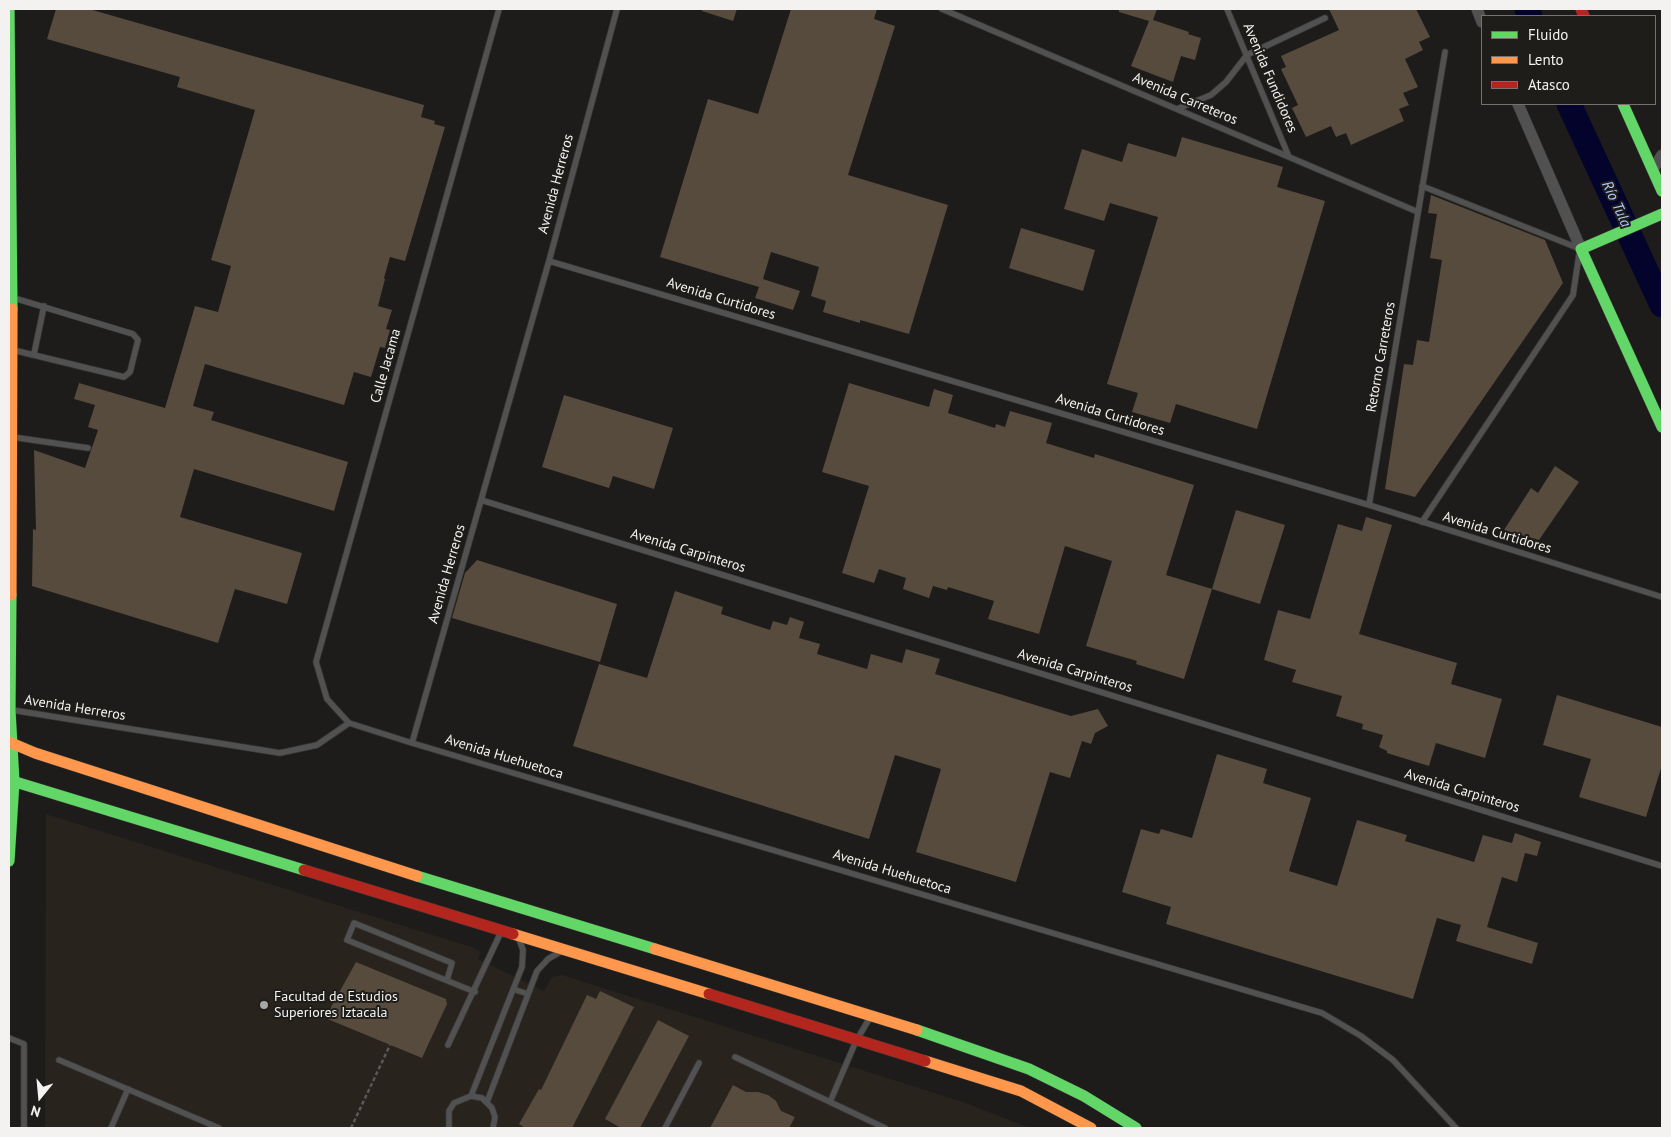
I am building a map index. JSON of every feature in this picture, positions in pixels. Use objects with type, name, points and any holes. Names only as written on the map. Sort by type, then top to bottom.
[{"type":"main road","points":[[9,9],[12,437],[9,861]]},
{"type":"main road","points":[[1624,105],[1662,191]]},
{"type":"main road","points":[[1660,215],[1585,247],[1662,427]]},
{"type":"main road","points":[[10,743],[479,910],[502,930],[1021,1091],[1091,1128]]},
{"type":"main road","points":[[11,781],[479,910],[872,1015],[1029,1069],[1084,1096],[1136,1128]]},
{"type":"street","points":[[1518,105],[1585,247]]},
{"type":"street","points":[[1653,169],[1662,155]]},
{"type":"lane","name":"Calle Jacama","points":[[348,723],[327,699],[316,662],[499,9]]},
{"type":"lane","name":"Avenida Herreros","points":[[412,743],[549,261],[617,9]]},
{"type":"lane","name":"Avenida Carreteros","points":[[942,9],[1418,212]]},
{"type":"lane","name":"Avenida Fundidores","points":[[1227,9],[1289,157]]},
{"type":"lane","points":[[1177,109],[1211,95],[1226,82],[1247,55],[1325,18]]},
{"type":"lane","name":"Retorno Carreteros","points":[[1369,505],[1445,52]]},
{"type":"lane","points":[[1422,186],[1585,247],[1573,295],[1422,522]]},
{"type":"lane","name":"Avenida Curtidores","points":[[549,261],[1369,505],[1662,597]]},
{"type":"lane","points":[[10,297],[133,334],[138,340],[130,372],[124,377],[10,349]]},
{"type":"lane","points":[[34,354],[44,306]]},
{"type":"lane","points":[[12,437],[88,448]]},
{"type":"lane","name":"Avenida Carpinteros","points":[[481,500],[1662,866]]},
{"type":"lane","name":"Avenida Herreros","points":[[9,710],[280,753],[317,745],[348,723]]},
{"type":"lane","points":[[348,723],[412,743]]},
{"type":"lane","name":"Avenida Huehuetoca","points":[[412,743],[1322,1013],[1361,1036],[1393,1060],[1456,1128]]},
{"type":"lane","points":[[447,980],[452,963],[354,923],[347,940],[475,992]]},
{"type":"lane","points":[[448,1045],[475,992],[502,930]]},
{"type":"lane","points":[[471,1096],[523,959],[523,950],[517,935]]},
{"type":"lane","points":[[487,1102],[537,971],[542,964],[565,950]]},
{"type":"lane","points":[[513,989],[528,994]]},
{"type":"lane","points":[[830,1102],[856,1041],[872,1015]]},
{"type":"lane","points":[[9,1038],[24,1044],[24,1128]]},
{"type":"lane","points":[[735,1057],[885,1128]]},
{"type":"lane","points":[[59,1060],[219,1128]]},
{"type":"lane","points":[[666,1128],[699,1063]]},
{"type":"lane","points":[[111,1128],[128,1089]]},
{"type":"lane","points":[[449,1128],[449,1111],[462,1098],[471,1096],[487,1102],[495,1116],[493,1128]]},
{"type":"path","points":[[351,1128],[390,1045]]},
{"type":"shaded area","name":"Facultad de Estudios Superiores Iztacala","points":[[46,814],[471,947],[481,952],[478,959],[544,991],[552,977],[562,975],[963,1102],[1030,1128],[45,1128]]},
{"type":"building","points":[[56,9],[89,9],[424,105],[421,117],[435,121],[434,124],[445,127],[405,261],[390,257],[384,278],[378,306],[392,310],[386,329],[390,330],[385,348],[380,347],[371,377],[354,372],[344,405],[205,364],[193,406],[214,412],[211,420],[348,462],[334,511],[194,469],[180,517],[302,553],[287,604],[235,589],[218,643],[32,586],[33,529],[36,530],[34,450],[85,468],[98,430],[88,427],[95,405],[74,399],[79,383],[165,408],[195,306],[218,312],[231,266],[211,260],[255,110],[177,87],[180,77],[47,39]]},
{"type":"building","points":[[702,9],[737,9],[733,21],[702,11]]},
{"type":"building","points":[[791,9],[877,9],[874,19],[895,26],[848,175],[948,205],[909,334],[823,312],[826,301],[811,296],[819,267],[771,252],[763,279],[800,291],[793,310],[755,298],[759,287],[660,257],[708,99],[758,114]]},
{"type":"building","points":[[1119,9],[1157,9],[1153,20],[1201,38],[1195,60],[1181,56],[1173,82],[1131,66],[1149,21],[1119,12]]},
{"type":"building","points":[[1329,9],[1416,9],[1430,37],[1419,42],[1423,50],[1405,59],[1418,87],[1403,93],[1409,105],[1399,109],[1404,121],[1351,145],[1346,133],[1336,137],[1331,126],[1306,137],[1292,108],[1298,105],[1281,69],[1286,67],[1281,56],[1339,30]]},
{"type":"building","points":[[1182,137],[1283,167],[1277,187],[1325,201],[1257,429],[1176,404],[1170,423],[1132,412],[1138,393],[1107,384],[1158,217],[1110,203],[1104,221],[1064,209],[1082,149],[1122,162],[1128,143],[1176,157]]},
{"type":"building","points":[[1431,195],[1545,240],[1563,283],[1415,497],[1385,489],[1404,364],[1413,365],[1417,340],[1429,342],[1442,260],[1430,258],[1437,214],[1428,213]]},
{"type":"building","points":[[1021,228],[1095,250],[1083,291],[1009,268]]},
{"type":"building","points":[[849,383],[929,407],[934,389],[953,395],[948,413],[995,428],[996,424],[1005,427],[1010,411],[1052,423],[1046,443],[1094,458],[1095,454],[1194,485],[1166,575],[1212,589],[1184,679],[1136,664],[1137,661],[1086,646],[1112,561],[1065,546],[1039,634],[988,619],[994,601],[948,587],[947,590],[933,586],[929,598],[903,589],[906,578],[879,569],[874,583],[842,573],[869,486],[822,472]]},
{"type":"building","points":[[564,395],[673,428],[654,489],[613,476],[609,488],[542,467]]},
{"type":"building","points":[[1555,466],[1579,482],[1539,540],[1504,530],[1531,488],[1538,493]]},
{"type":"building","points":[[1236,510],[1285,525],[1260,604],[1212,589]]},
{"type":"building","points":[[1366,517],[1392,525],[1359,634],[1457,663],[1451,684],[1502,699],[1485,758],[1436,743],[1429,766],[1387,753],[1387,751],[1379,747],[1383,735],[1362,729],[1363,724],[1336,716],[1342,696],[1292,682],[1296,670],[1264,660],[1278,610],[1310,619],[1338,524],[1362,531]]},
{"type":"building","points":[[477,560],[617,604],[600,662],[452,618],[465,573]]},
{"type":"building","points":[[675,591],[723,607],[721,614],[770,630],[773,621],[787,625],[790,617],[804,622],[799,638],[820,644],[817,654],[867,669],[871,654],[902,663],[906,649],[940,659],[935,674],[1071,716],[1098,709],[1108,726],[1095,733],[1091,744],[1082,741],[1070,778],[1050,772],[1016,882],[916,852],[941,769],[895,755],[869,839],[573,746],[599,664],[647,678]]},
{"type":"building","points":[[1557,695],[1662,727],[1662,765],[1646,817],[1579,797],[1591,759],[1543,745]]},
{"type":"building","points":[[1217,754],[1267,769],[1263,783],[1311,798],[1289,871],[1337,886],[1357,820],[1407,835],[1405,841],[1474,862],[1483,835],[1512,843],[1515,833],[1541,842],[1537,856],[1525,853],[1517,882],[1502,877],[1487,927],[1538,943],[1532,964],[1456,941],[1461,925],[1437,918],[1413,999],[1166,924],[1171,907],[1122,892],[1141,829],[1159,834],[1161,829],[1192,838]]},
{"type":"building","points":[[356,962],[446,999],[447,1004],[422,1058],[325,1018]]},
{"type":"building","points":[[600,991],[634,1007],[572,1128],[525,1128],[519,1124],[539,1089],[541,1090],[587,995],[596,999]]},
{"type":"building","points":[[658,1020],[689,1036],[640,1128],[621,1128],[605,1119]]},
{"type":"building","points":[[733,1085],[746,1092],[758,1092],[768,1095],[776,1101],[781,1111],[795,1117],[789,1128],[710,1128]]},
{"type":"waterway","name":"Río Tula","points":[[1527,9],[1530,15]]},
{"type":"waterway","name":"Río Tula","points":[[1569,105],[1662,305]]},
{"type":"traffic: fast","points":[[9,9],[12,309]]},
{"type":"traffic: fast","points":[[1623,105],[1662,191]]},
{"type":"traffic: fast","points":[[1662,214],[1581,249],[1662,427]]},
{"type":"traffic: fast","points":[[9,861],[14,782],[10,710],[11,595]]},
{"type":"traffic: fast","points":[[9,780],[304,870]]},
{"type":"traffic: fast","points":[[417,876],[655,949]]},
{"type":"traffic: fast","points":[[917,1030],[1029,1069],[1084,1096],[1136,1128]]},
{"type":"traffic: slow","points":[[11,595],[12,309]]},
{"type":"traffic: slow","points":[[9,742],[35,753],[417,876]]},
{"type":"traffic: slow","points":[[513,934],[709,994]]},
{"type":"traffic: slow","points":[[655,949],[917,1030]]},
{"type":"traffic: slow","points":[[925,1061],[1021,1091],[1091,1128]]},
{"type":"traffic: jam","points":[[1581,9],[1584,15]]},
{"type":"traffic: jam","points":[[304,870],[513,934]]},
{"type":"traffic: jam","points":[[709,994],[925,1061]]},
{"type":"place","name":"Facultad de Estudios Superiores Iztacala","points":[[264,1005]]}]
